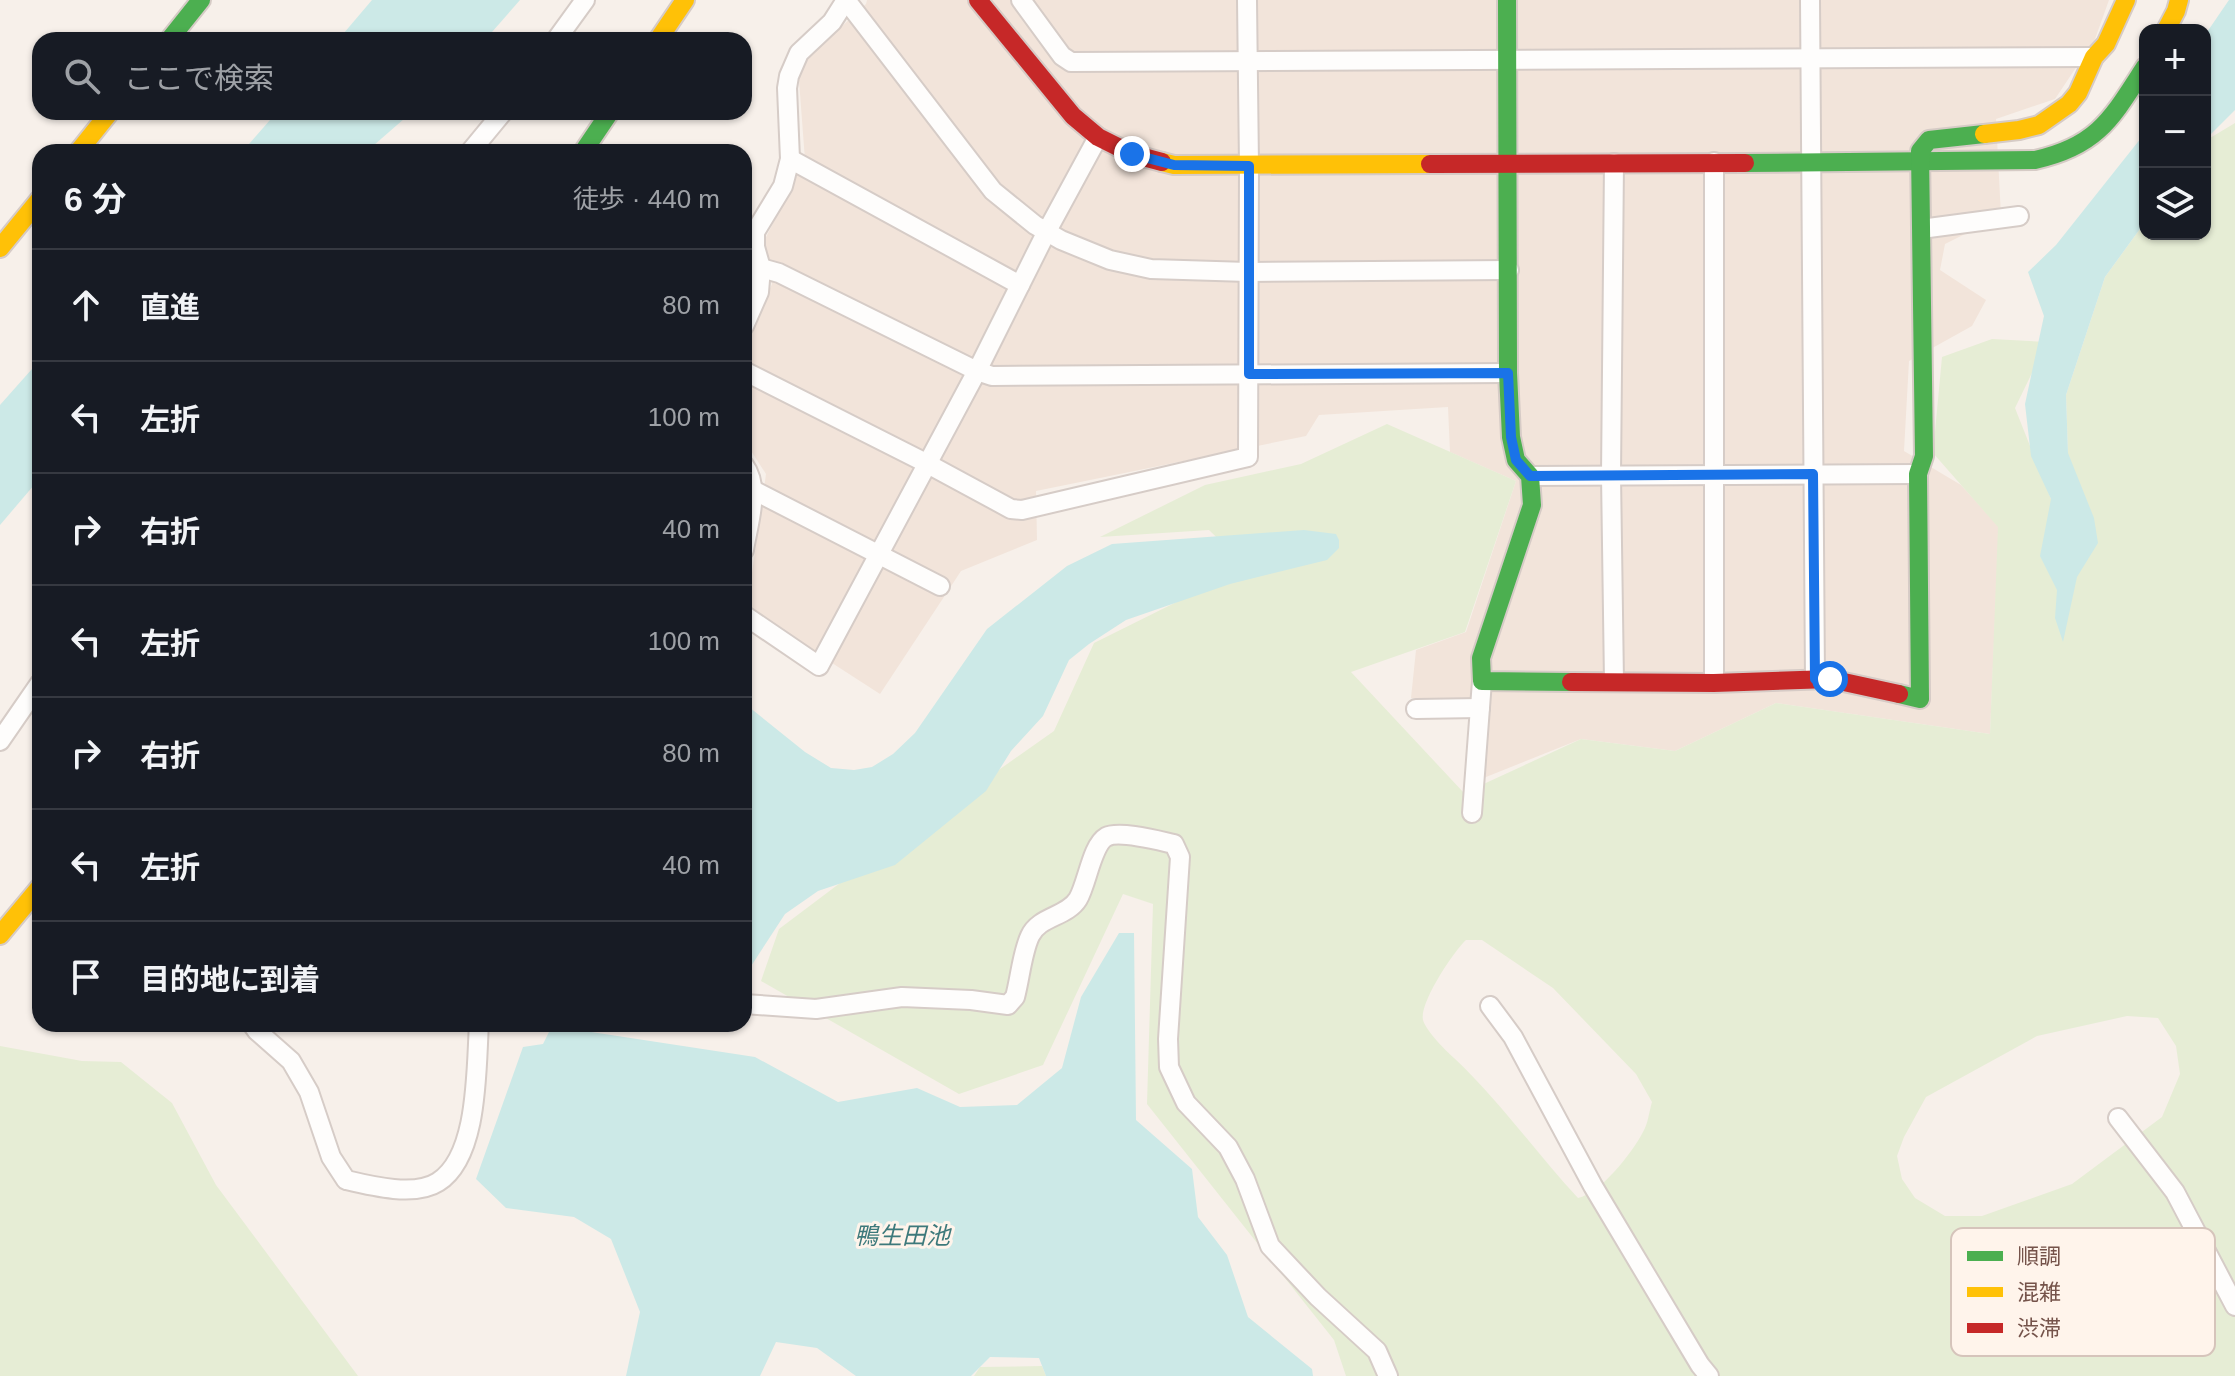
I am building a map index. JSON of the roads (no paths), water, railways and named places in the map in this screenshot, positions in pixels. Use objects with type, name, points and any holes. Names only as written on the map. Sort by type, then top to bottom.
[{"type":"street","points":[[175,32],[201,0]]},
{"type":"street","points":[[562,32],[585,0]]},
{"type":"street","points":[[663,32],[685,0]]},
{"type":"street","points":[[752,308],[759,292],[761,268],[755,247],[755,232],[783,186],[790,159],[789,76],[799,53],[832,22],[846,0],[993,191],[1035,225],[1061,240],[1110,260],[1151,269],[1248,272],[1509,270]]},
{"type":"street","points":[[978,0],[1073,116],[1098,137],[1132,154],[1174,165],[2035,160],[2057,155],[2083,143],[2103,128],[2139,76]]},
{"type":"street","points":[[1021,0],[1062,56],[1071,62],[2094,57]]},
{"type":"street","points":[[752,375],[1011,509],[1022,510],[1248,457],[1247,0]]},
{"type":"street","points":[[1472,813],[1481,658],[1532,505],[1530,476],[1516,460],[1511,437],[1508,373],[1507,0]]},
{"type":"street","points":[[1810,0],[1815,679]]},
{"type":"street","points":[[1482,681],[1714,683],[1830,679],[1920,699],[1918,474],[1924,456],[1920,151],[1929,140],[2039,125],[2069,104],[2078,93],[2094,57],[2106,44],[2126,0]]},
{"type":"street","points":[[2169,24],[2179,0]]},
{"type":"street","points":[[84,144],[104,120]]},
{"type":"street","points":[[477,144],[496,120]]},
{"type":"street","points":[[588,144],[605,120]]},
{"type":"street","points":[[752,620],[819,666],[1098,137]]},
{"type":"street","points":[[790,159],[1020,285]]},
{"type":"street","points":[[1714,162],[1714,683]]},
{"type":"street","points":[[1614,163],[1611,475],[1614,682]]},
{"type":"street","points":[[0,248],[32,209]]},
{"type":"street","points":[[1921,229],[2019,216]]},
{"type":"street","points":[[761,268],[779,273],[992,376],[1508,373]]},
{"type":"street","points":[[1530,476],[1918,474]]},
{"type":"street","points":[[752,486],[752,497]]},
{"type":"street","points":[[753,490],[940,586]]},
{"type":"street","points":[[0,741],[32,695]]},
{"type":"street","points":[[1416,709],[1480,708]]},
{"type":"street","points":[[752,1005],[816,1009],[902,997],[1008,1005],[1015,997],[1030,935],[1038,925],[1071,908],[1079,898],[1099,845],[1106,837],[1118,835],[1174,844],[1180,857],[1168,1039],[1169,1067],[1186,1103],[1228,1147],[1245,1179],[1270,1246],[1318,1297],[1377,1351],[1388,1376]]},
{"type":"street","points":[[0,935],[32,897]]},
{"type":"street","points":[[1490,1006],[1513,1037],[1593,1186],[1709,1376]]},
{"type":"street","points":[[258,1032],[291,1061],[309,1092],[331,1157],[346,1180],[377,1188],[412,1190],[437,1183],[454,1167],[466,1140],[472,1112],[478,1032]]},
{"type":"street","points":[[2118,1118],[2175,1192],[2194,1228]]},
{"type":"street","points":[[2215,1268],[2235,1306]]},
{"type":"water","points":[[372,0],[520,0],[492,32],[345,32]]},
{"type":"water","points":[[2229,0],[2235,0],[2235,110],[2211,134],[2211,96],[2211,26]]},
{"type":"water","points":[[270,120],[403,120],[375,144],[249,144]]},
{"type":"water","points":[[2139,141],[2139,230],[2105,277],[2066,395],[2068,453],[2094,518],[2098,543],[2077,577],[2063,642],[2055,618],[2057,590],[2040,556],[2051,499],[2031,456],[2025,404],[2044,316],[2028,272],[2056,245]]},
{"type":"water","points":[[32,369],[32,487],[0,525],[0,405]]},
{"type":"water","points":[[1304,530],[1336,534],[1339,548],[1327,560],[1230,584],[1126,620],[1089,644],[1069,660],[1043,716],[1011,751],[986,791],[895,865],[818,891],[785,914],[752,965],[752,709],[805,752],[831,768],[854,770],[872,767],[893,754],[915,733],[987,629],[1067,566],[1112,544]]},
{"type":"water","name":"鴨生田池","points":[[1119,933],[1134,933],[1136,1120],[1192,1169],[1198,1217],[1227,1255],[1248,1317],[1312,1369],[1313,1376],[1046,1376],[1039,1358],[990,1357],[971,1376],[856,1376],[817,1348],[776,1342],[760,1376],[626,1376],[640,1312],[611,1239],[574,1217],[506,1208],[476,1179],[523,1047],[543,1044],[549,1032],[591,1032],[755,1057],[838,1102],[917,1088],[960,1107],[1017,1105],[1062,1068],[1081,997]]}]
